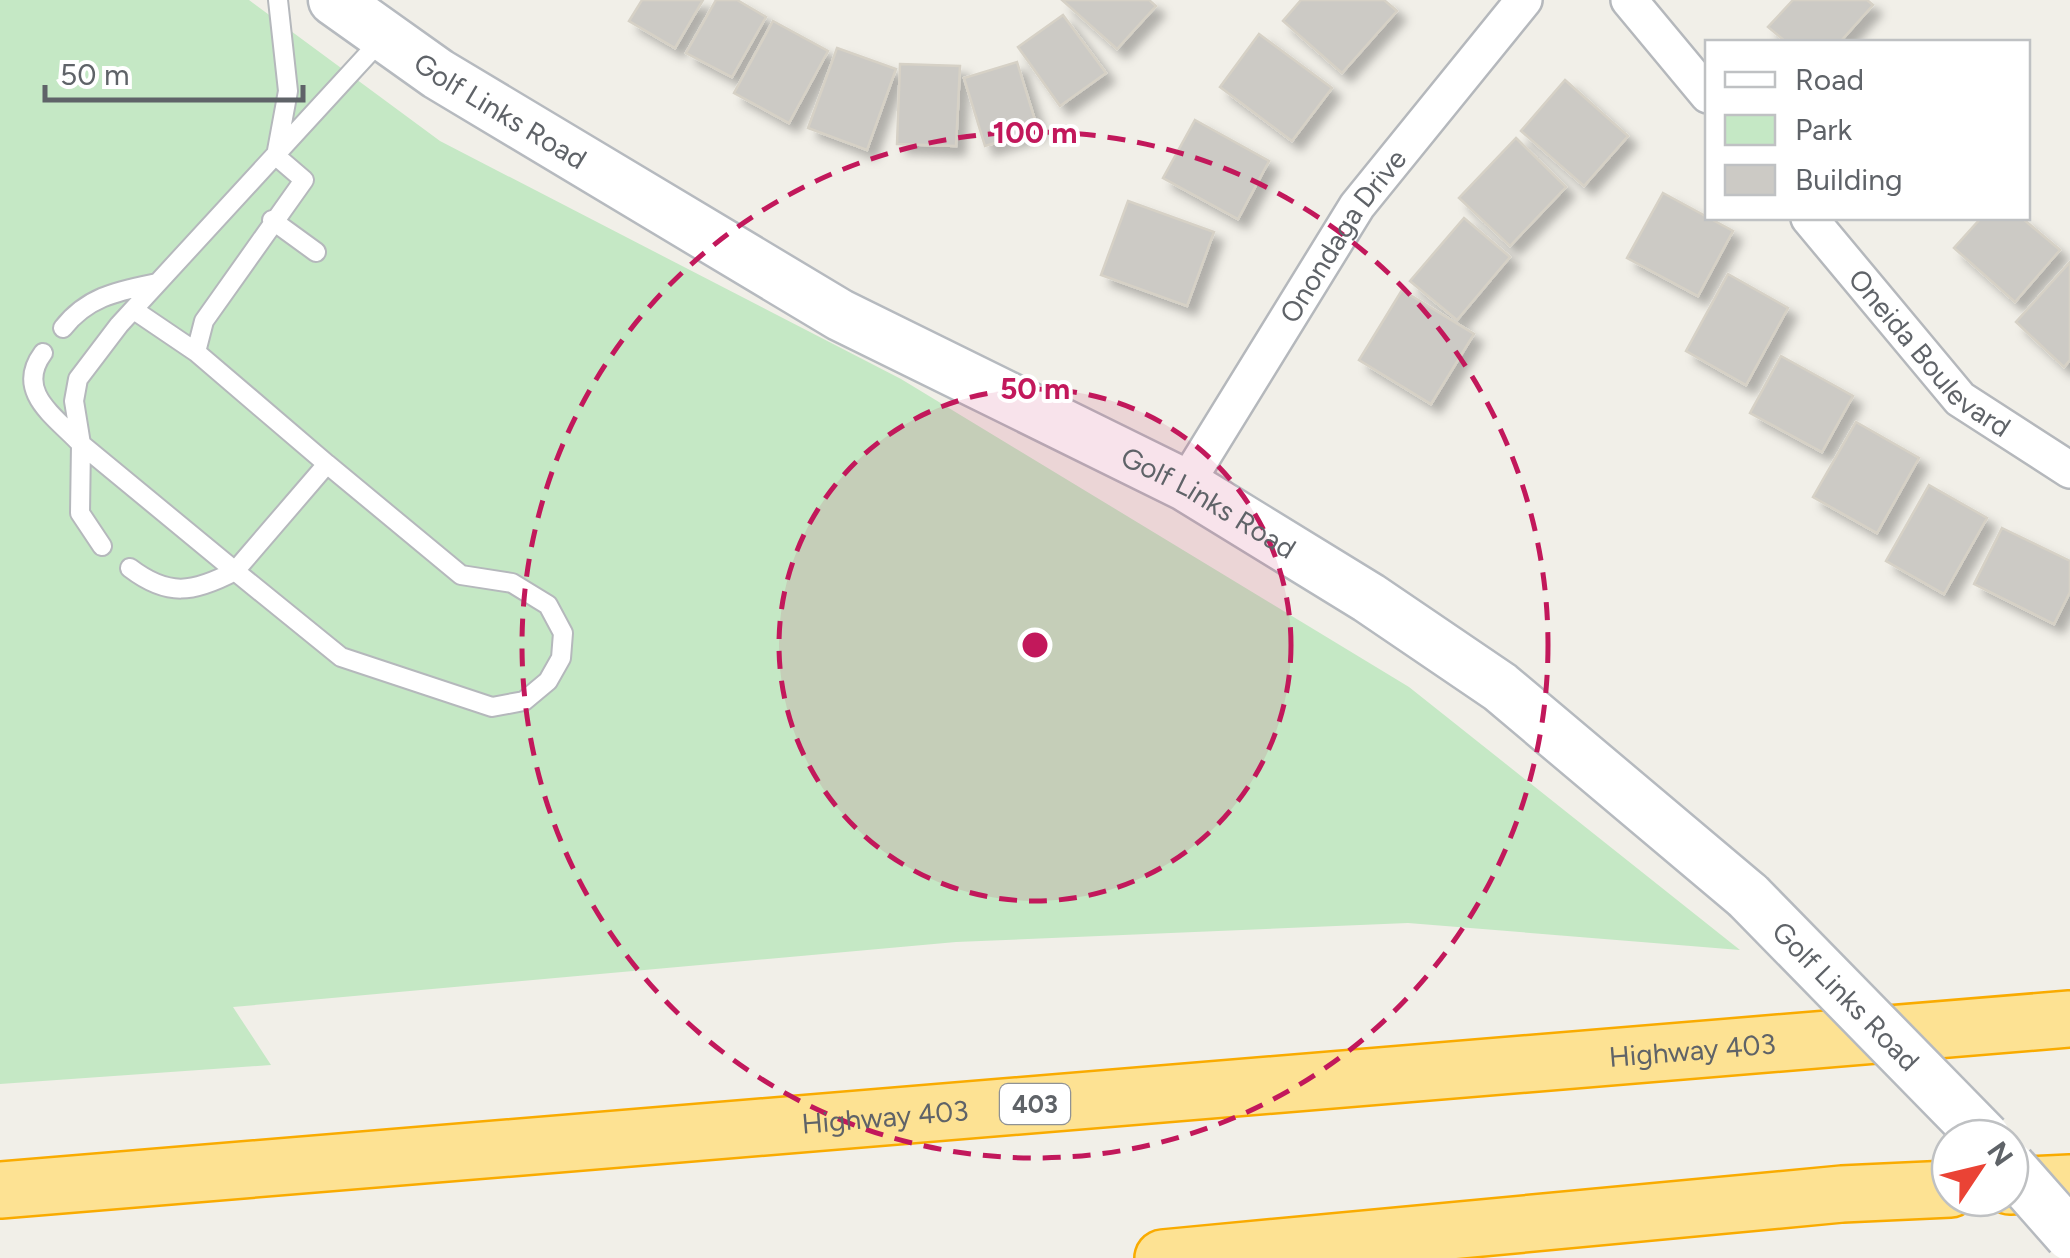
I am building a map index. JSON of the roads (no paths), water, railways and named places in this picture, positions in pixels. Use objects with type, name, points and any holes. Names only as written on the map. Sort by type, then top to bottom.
[{"type":"highway","name":"Highway 403","points":[[0,1190],[2070,1019]]},
{"type":"highway","points":[[2030,1185],[2070,1182]]},
{"type":"highway","points":[[1163,1258],[1842,1194],[1930,1189]]},
{"type":"main road","name":"Golf Links Road","points":[[334,0],[438,74],[840,315],[1184,485],[1369,598],[1500,687],[1748,896],[1965,1118]]},
{"type":"main road","points":[[2030,1189],[2070,1235]]},
{"type":"street","name":"Onondaga Drive","points":[[1184,485],[1357,206],[1524,0]]},
{"type":"street","points":[[1629,0],[1705,91]]},
{"type":"street","name":"Oneida Boulevard","points":[[1811,220],[1960,399],[2070,470]]},
{"type":"lane","points":[[276,156],[288,91],[278,0]]},
{"type":"lane","points":[[102,546],[80,514],[81,444],[74,401],[78,379],[158,283],[384,36]]},
{"type":"lane","points":[[196,352],[204,320],[304,180],[276,156]]},
{"type":"lane","points":[[272,220],[316,252]]},
{"type":"lane","points":[[63,328],[75,313],[106,294],[158,283]]},
{"type":"lane","points":[[43,353],[34,365],[32,389],[43,408],[81,444],[341,657],[492,707],[524,702],[548,681],[561,658],[563,633],[548,605],[512,583],[461,575],[196,352],[134,310]]},
{"type":"lane","points":[[130,568],[154,586],[183,590],[212,584],[235,571],[327,464]]}]
